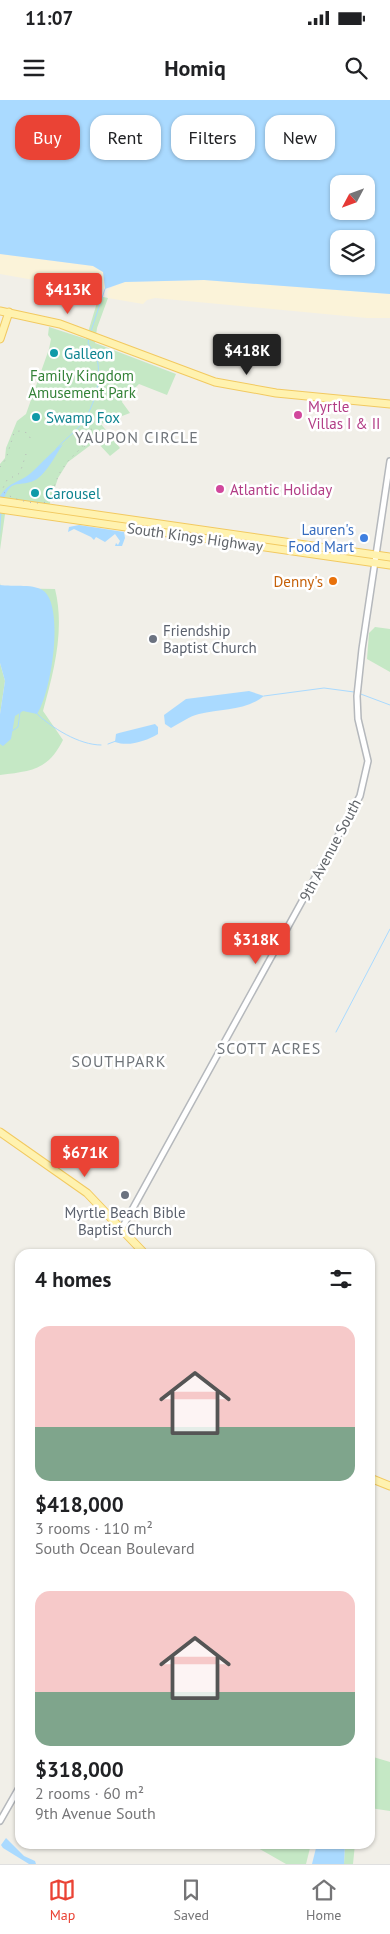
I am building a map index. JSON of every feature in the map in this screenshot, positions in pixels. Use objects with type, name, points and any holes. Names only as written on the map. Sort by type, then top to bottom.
[{"type":"main road","points":[[0,311],[55,323],[87,333],[215,382],[276,393],[390,404]]},
{"type":"main road","points":[[0,339],[9,312]]},
{"type":"main road","name":"South Kings Highway","points":[[0,502],[11,507],[390,565]]},
{"type":"main road","name":"South Kings Highway","points":[[0,509],[11,507],[390,557]]},
{"type":"main road","points":[[0,1132],[70,1180],[122,1228],[141,1249]]},
{"type":"main road","points":[[375,1480],[390,1486]]},
{"type":"street","name":"9th Avenue South","points":[[122,1228],[360,796],[368,761],[358,719],[357,696],[390,462]]},
{"type":"street","points":[[0,1821],[15,1795]]},
{"type":"green space","name":"Family Kingdom Amusement Park","points":[[99,296],[108,298],[97,328],[95,343],[176,374],[167,395],[139,384],[131,392],[124,394],[122,402],[130,413],[101,424],[120,448],[110,456],[96,441],[68,462],[58,478],[49,506],[7,500],[0,550],[0,464],[5,458],[6,448],[17,421],[26,414],[49,349],[51,339],[48,335],[49,327],[86,339]]},
{"type":"green space","points":[[0,583],[1,588],[55,589],[59,619],[57,650],[43,711],[63,740],[51,758],[38,767],[0,775],[0,718],[4,710],[7,692],[0,646]]},
{"type":"green space","points":[[375,627],[390,629],[390,672],[367,659],[369,633]]},
{"type":"green space","points":[[0,663],[5,681],[0,714]]},
{"type":"green space","points":[[375,1758],[390,1762],[390,1811],[375,1809]]},
{"type":"green space","points":[[260,1849],[310,1849],[306,1864],[286,1864]]},
{"type":"green space","points":[[345,1849],[354,1849],[353,1864],[344,1864]]},
{"type":"sand","points":[[0,254],[93,266],[103,272],[106,287],[101,290],[99,296],[88,295],[79,288],[0,274]]},
{"type":"sand","points":[[204,280],[390,294],[390,318],[367,318],[155,298],[147,300],[143,304],[108,298],[108,291],[110,289],[115,285],[125,282]]},
{"type":"water","points":[[0,100],[390,100],[390,294],[204,280],[125,282],[105,289],[103,272],[93,266],[0,254]]},
{"type":"water","points":[[117,371],[130,377],[129,381],[115,377],[114,375]]},
{"type":"water","points":[[63,444],[41,476],[34,481],[14,485],[9,488],[2,508],[0,537],[0,496],[12,484],[32,472]]},
{"type":"water","points":[[79,525],[124,532],[125,538],[122,546],[115,546],[120,541],[115,534],[105,542],[96,537],[94,540],[74,529],[68,532],[69,527]]},
{"type":"water","points":[[0,585],[30,586],[45,592],[51,602],[55,633],[51,671],[42,704],[37,714],[23,711],[15,716],[11,739],[3,746],[0,744],[0,714],[5,681],[0,663]]},
{"type":"water","points":[[249,691],[264,696],[241,707],[196,715],[171,728],[165,724],[164,715],[186,699]]},
{"type":"water","points":[[155,724],[158,727],[158,734],[148,739],[132,744],[115,742],[116,734]]},
{"type":"water","points":[[6,1838],[15,1849],[35,1861],[36,1864],[29,1864],[1,1845]]},
{"type":"water","points":[[316,1849],[345,1849],[344,1864],[312,1864]]},
{"type":"waterway","points":[[91,331],[105,289]]},
{"type":"waterway","points":[[56,449],[76,430],[87,416],[97,390],[98,364],[88,343],[89,338]]},
{"type":"waterway","points":[[264,696],[324,688],[354,692]]},
{"type":"waterway","points":[[358,693],[390,705]]},
{"type":"waterway","points":[[12,731],[18,727],[20,712]]},
{"type":"waterway","points":[[36,713],[66,735],[84,742],[101,745]]},
{"type":"waterway","points":[[108,744],[116,741]]},
{"type":"waterway","points":[[336,1032],[390,929]]},
{"type":"railway","points":[[26,454],[20,473],[7,480],[2,490],[17,499],[31,503],[44,503],[48,501],[59,474],[67,462],[85,444],[87,431],[90,429],[96,430],[97,438],[79,450]]},
{"type":"railway","points":[[0,467],[6,459],[14,433],[19,431],[28,433],[31,440]]},
{"type":"place","name":"Galleon","points":[[54,353]]},
{"type":"place","name":"Myrtle Villas I & II","points":[[298,415]]},
{"type":"place","name":"Swamp Fox","points":[[36,417]]},
{"type":"place","name":"Atlantic Holiday","points":[[220,489]]},
{"type":"place","name":"Carousel","points":[[35,493]]},
{"type":"place","name":"Lauren's Food Mart","points":[[364,538]]},
{"type":"place","name":"Denny's","points":[[333,581]]},
{"type":"place","name":"Friendship Baptist Church","points":[[153,639]]},
{"type":"place","name":"Myrtle Beach Bible Baptist Church","points":[[125,1195]]},
{"type":"district","name":"YAUPON CIRCLE","points":[[137,437]]},
{"type":"district","name":"SCOTT ACRES","points":[[269,1048]]},
{"type":"district","name":"SOUTHPARK","points":[[119,1061]]}]
